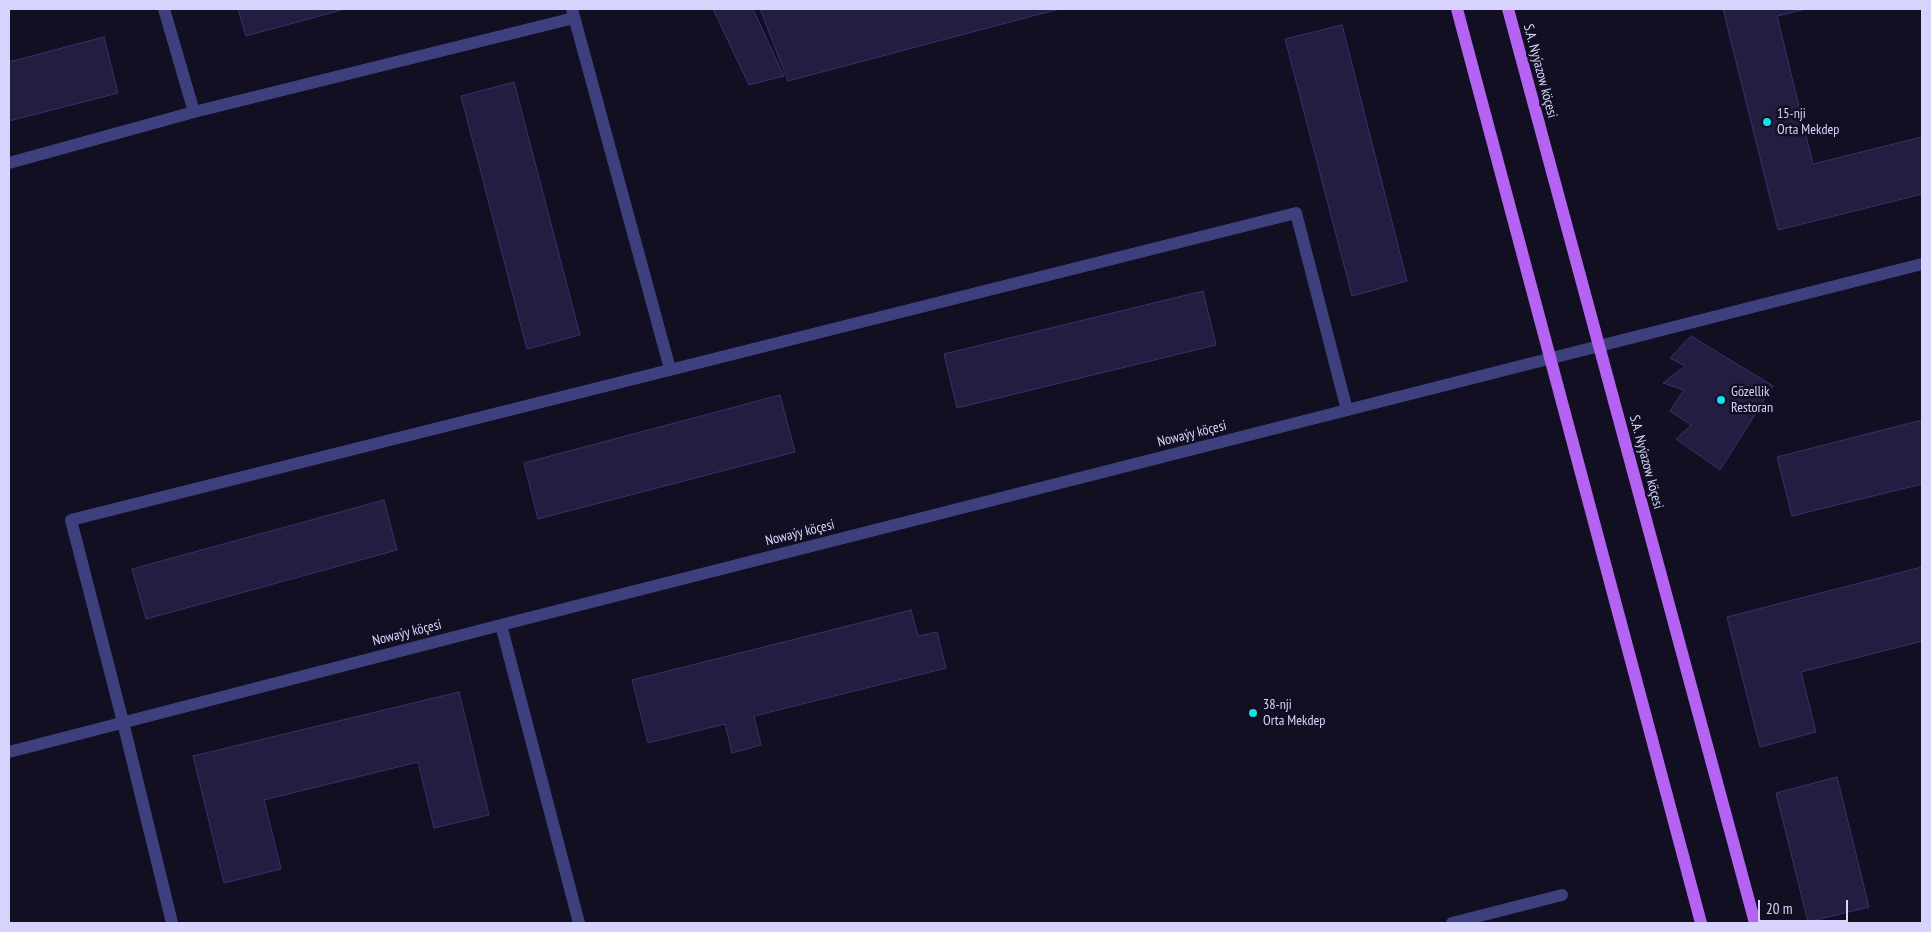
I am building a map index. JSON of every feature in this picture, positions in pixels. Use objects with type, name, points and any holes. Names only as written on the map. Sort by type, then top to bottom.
[{"type":"main road","points":[[1458,9],[1702,923]]},
{"type":"main road","name":"S.A. Nyýazow köçesi","points":[[1508,9],[1755,923]]},
{"type":"street","points":[[164,9],[194,112]]},
{"type":"street","points":[[9,163],[194,112],[573,13],[670,369]]},
{"type":"street","points":[[172,923],[71,520],[1296,213],[1347,410]]},
{"type":"street","name":"Nowaýy köçesi","points":[[9,752],[1922,264]]},
{"type":"street","points":[[501,625],[579,923]]},
{"type":"street","points":[[1452,923],[1562,894]]},
{"type":"building","points":[[238,9],[345,9],[246,36]]},
{"type":"building","points":[[713,9],[753,9],[784,76],[749,85]]},
{"type":"building","points":[[760,9],[1059,9],[788,81]]},
{"type":"building","points":[[1723,9],[1806,9],[1777,16],[1813,164],[1922,137],[1922,194],[1778,230]]},
{"type":"building","points":[[1342,25],[1407,281],[1352,296],[1285,39]]},
{"type":"building","points":[[104,37],[118,93],[9,121],[9,62]]},
{"type":"building","points":[[514,82],[580,335],[527,349],[461,96]]},
{"type":"building","points":[[1203,291],[1216,345],[957,408],[944,354]]},
{"type":"building","name":"Gözellik Restoran","points":[[1691,336],[1773,386],[1720,470],[1676,439],[1691,425],[1670,411],[1684,390],[1663,383],[1685,366],[1670,358]]},
{"type":"building","points":[[780,395],[795,452],[538,519],[524,463]]},
{"type":"building","points":[[1922,420],[1922,484],[1792,516],[1777,457]]},
{"type":"building","points":[[384,500],[397,550],[146,619],[132,569]]},
{"type":"building","points":[[1922,567],[1922,641],[1801,672],[1816,732],[1760,747],[1727,617]]},
{"type":"building","points":[[911,610],[918,636],[937,632],[946,668],[754,716],[761,745],[732,753],[725,724],[648,743],[632,680]]},
{"type":"building","points":[[459,692],[489,815],[434,828],[418,762],[264,800],[281,869],[224,883],[193,756]]},
{"type":"building","points":[[1837,777],[1869,907],[1808,922],[1776,793]]},
{"type":"place","name":"15-nji Orta Mekdep","points":[[1767,122]]},
{"type":"place","name":"Gözellik Restoran","points":[[1721,400]]},
{"type":"place","name":"38-nji Orta Mekdep","points":[[1253,713]]}]
